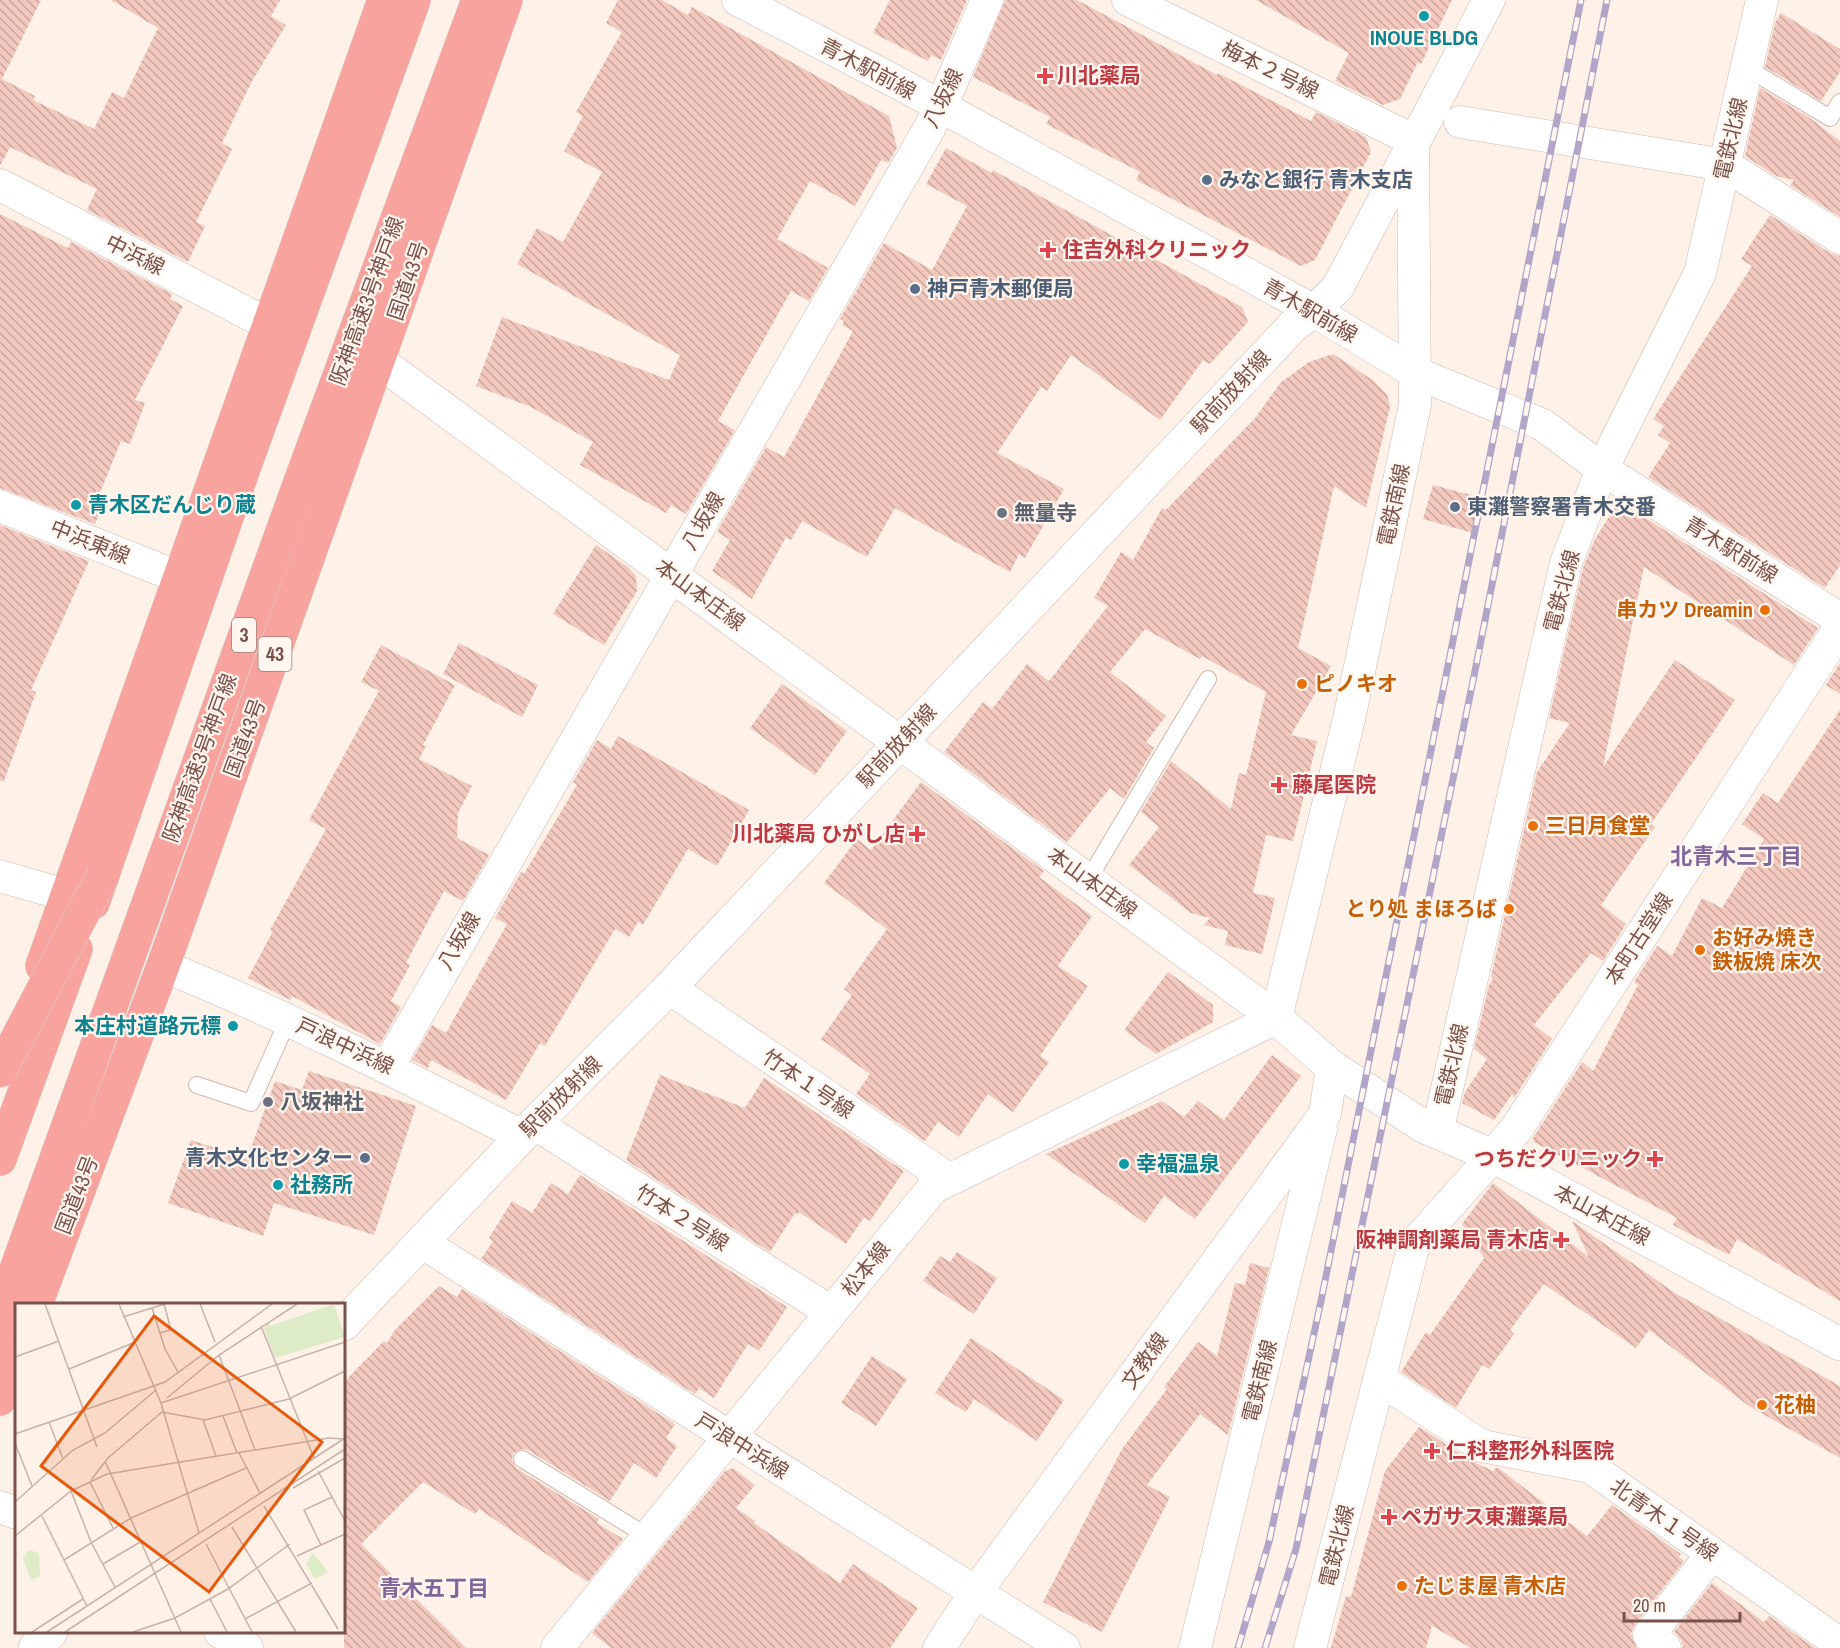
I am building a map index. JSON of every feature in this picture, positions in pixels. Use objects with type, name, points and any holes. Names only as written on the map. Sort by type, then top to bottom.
[{"type":"highway","points":[[0,1077],[69,896],[384,0]]},
{"type":"highway","points":[[0,1159],[103,875],[244,468],[414,0]]},
{"type":"highway","name":"阪神高速3号神戸線","points":[[0,1314],[304,471],[478,0]]},
{"type":"highway","name":"国道43号","points":[[37,1303],[163,966],[380,362],[506,0]]},
{"type":"highway","points":[[0,1071],[103,875]]},
{"type":"highway","points":[[0,1340],[15,1272]]},
{"type":"highway","points":[[0,1399],[15,1358]]},
{"type":"street","name":"青木駅前線","points":[[738,0],[1314,310],[1416,373],[1543,425],[1602,469],[1840,619]]},
{"type":"street","name":"八坂線","points":[[388,1066],[940,108],[987,0]]},
{"type":"street","name":"梅本２号線","points":[[1128,0],[1413,140]]},
{"type":"street","name":"電鉄南線","points":[[1276,1018],[1349,719],[1415,405],[1413,140],[1489,0]]},
{"type":"street","name":"電鉄北線","points":[[1437,1133],[1566,563],[1602,469],[1700,273],[1762,0]]},
{"type":"street","points":[[1460,122],[1725,165],[1840,238]]},
{"type":"street","name":"駅前放射線","points":[[345,1323],[528,1130],[669,988],[1294,325],[1338,287],[1413,140]]},
{"type":"street","name":"中浜線","points":[[0,185],[270,325]]},
{"type":"street","name":"本山本庄線","points":[[380,362],[1276,1018],[1332,1067],[1437,1133],[1493,1156],[1840,1344]]},
{"type":"street","name":"中浜東線","points":[[0,506],[181,578]]},
{"type":"street","name":"本町古堂線","points":[[1493,1156],[1517,1128],[1840,628]]},
{"type":"street","points":[[0,876],[69,896]]},
{"type":"street","name":"戸浪中浜線","points":[[163,966],[288,1020],[528,1130]]},
{"type":"street","name":"竹本１号線","points":[[669,988],[948,1179]]},
{"type":"street","name":"松本線","points":[[557,1648],[933,1188],[1276,1018]]},
{"type":"street","name":"文教線","points":[[939,1648],[975,1593],[1325,1114],[1332,1067]]},
{"type":"street","name":"電鉄南線","points":[[1195,1648],[1325,1114]]},
{"type":"street","name":"竹本２号線","points":[[528,1130],[831,1312]]},
{"type":"street","name":"電鉄北線","points":[[1310,1648],[1414,1244],[1493,1156]]},
{"type":"street","name":"戸浪中浜線","points":[[421,1242],[1064,1648]]},
{"type":"street","name":"北青木１号線","points":[[1379,1379],[1482,1446],[1590,1467],[1840,1644]]},
{"type":"street","points":[[0,1507],[15,1513]]},
{"type":"street","points":[[1665,1648],[1648,1635],[1712,1554]]},
{"type":"street","points":[[35,1648],[50,1633]]},
{"type":"street","points":[[222,1633],[247,1648]]},
{"type":"lane","points":[[1747,68],[1830,118],[1840,102]]},
{"type":"lane","points":[[1088,880],[1208,679]]},
{"type":"lane","points":[[196,1085],[252,1103],[288,1020]]},
{"type":"lane","points":[[522,1459],[647,1536]]},
{"type":"building","points":[[0,0],[41,0],[2,79],[35,96],[33,100],[94,129],[112,92],[124,98],[158,28],[111,0],[280,0],[271,16],[286,25],[252,81],[222,143],[232,149],[196,222],[205,226],[188,262],[87,210],[97,189],[10,147],[0,166]]},
{"type":"building","points":[[618,0],[662,0],[688,15],[692,7],[889,116],[897,148],[888,163],[881,160],[855,206],[810,181],[777,239],[828,268],[809,301],[791,291],[718,421],[735,430],[686,514],[671,505],[666,513],[580,465],[593,442],[531,407],[476,386],[502,317],[669,380],[680,355],[517,264],[537,228],[563,242],[602,172],[564,151],[583,116],[576,112],[622,32],[606,23]]},
{"type":"building","points":[[890,0],[967,0],[941,60],[931,55],[928,61],[873,33]]},
{"type":"building","points":[[1005,0],[1077,0],[1217,75],[1218,73],[1311,121],[1316,112],[1366,137],[1371,152],[1315,260],[1301,266],[1136,180],[1140,172],[1046,124],[1050,117],[973,77]]},
{"type":"building","points":[[1256,0],[1452,0],[1421,64],[1418,62],[1400,99],[1383,105],[1335,81],[1349,53]]},
{"type":"building","points":[[1781,13],[1840,49],[1840,72],[1821,101],[1765,67],[1775,23]]},
{"type":"building","points":[[1760,88],[1810,118],[1840,141],[1840,217],[1790,185],[1794,180],[1776,176],[1745,156]]},
{"type":"building","points":[[946,148],[992,173],[993,170],[1242,307],[1248,322],[1210,364],[1203,360],[1160,420],[1071,355],[1047,391],[1041,387],[997,453],[1064,489],[1025,558],[1019,554],[1010,572],[895,508],[867,557],[802,521],[791,540],[786,537],[752,599],[712,571],[730,540],[717,532],[766,447],[784,457],[853,331],[842,325],[844,321],[840,319],[884,243],[932,270],[967,206],[926,184]]},
{"type":"building","points":[[0,214],[68,248],[71,242],[172,294],[170,299],[183,306],[135,400],[145,403],[130,444],[121,441],[97,500],[104,503],[95,524],[0,488]]},
{"type":"building","points":[[1770,215],[1830,253],[1840,256],[1840,565],[1825,588],[1648,477],[1670,443],[1658,435],[1664,426],[1653,419],[1752,266],[1741,259]]},
{"type":"building","points":[[1333,354],[1374,381],[1387,394],[1390,407],[1366,508],[1334,486],[1298,648],[1331,666],[1291,735],[1317,741],[1293,841],[1266,835],[1253,893],[1275,898],[1262,954],[1225,945],[1228,931],[1204,925],[1210,918],[1191,913],[1129,865],[1159,827],[1141,812],[1171,761],[1231,809],[1239,773],[1246,775],[1266,692],[1202,656],[1200,659],[1145,629],[1110,672],[1166,716],[1146,742],[1154,748],[1124,799],[1110,788],[1067,842],[944,752],[983,702],[992,709],[1027,664],[1049,681],[1108,606],[1094,598],[1121,552],[1133,560],[1162,508],[1166,510],[1256,417],[1280,383],[1309,362]]},
{"type":"building","points":[[1433,485],[1486,499],[1477,534],[1423,519]]},
{"type":"building","points":[[1619,501],[1818,628],[1794,665],[1644,567],[1603,767],[1675,660],[1735,700],[1651,824],[1655,827],[1601,905],[1626,924],[1603,961],[1591,953],[1534,1025],[1552,1039],[1514,1098],[1512,1094],[1494,1120],[1462,1103],[1465,1092],[1487,1059],[1474,1049],[1489,985],[1493,979],[1491,977],[1537,772],[1570,723],[1549,718],[1583,568],[1595,539]]},
{"type":"building","points":[[0,525],[89,561],[31,690],[36,692],[4,781],[0,781]]},
{"type":"building","points":[[596,545],[628,567],[636,576],[637,591],[604,645],[553,614]]},
{"type":"building","points":[[459,643],[538,685],[522,717],[443,674]]},
{"type":"building","points":[[381,645],[455,685],[423,745],[426,746],[419,759],[472,786],[458,813],[457,838],[489,855],[463,901],[444,891],[406,963],[410,965],[391,1001],[401,1007],[380,1044],[292,996],[290,1000],[248,978],[273,931],[270,930],[326,829],[309,820],[379,691],[361,682]]},
{"type":"building","points":[[1840,663],[1840,694],[1826,685]]},
{"type":"building","points":[[782,684],[847,731],[815,775],[750,728]]},
{"type":"building","points":[[1840,710],[1840,1301],[1737,1239],[1729,1255],[1673,1225],[1677,1218],[1534,1142],[1533,1138],[1582,1062],[1593,1071],[1638,985],[1634,982],[1657,946],[1672,956],[1702,898],[1722,908],[1764,839],[1742,824],[1763,793],[1778,803]]},
{"type":"building","points":[[618,736],[749,810],[717,866],[688,849],[643,925],[638,922],[629,937],[615,929],[545,1046],[540,1043],[506,1100],[431,1060],[428,1068],[412,1060],[432,1025],[446,1033],[507,924],[495,918],[521,872],[524,874],[577,785],[573,782],[597,740],[611,749]]},
{"type":"building","points":[[921,782],[1044,871],[1039,877],[1092,916],[1058,966],[1088,986],[1040,1056],[1049,1062],[1013,1112],[988,1094],[959,1137],[938,1122],[925,1141],[856,1094],[870,1074],[821,1039],[852,995],[844,989],[887,929],[824,883],[857,839],[871,850]]},
{"type":"building","points":[[1168,972],[1213,1005],[1213,1022],[1156,1054],[1124,1030]]},
{"type":"building","name":"幸福温泉","points":[[1272,1055],[1301,1076],[1195,1219],[1164,1196],[1145,1223],[1046,1154],[1162,1101],[1184,1117],[1198,1101],[1224,1120]]},
{"type":"building","points":[[309,1071],[416,1106],[374,1235],[274,1203],[263,1236],[168,1203],[191,1140],[247,1159],[275,1081],[302,1090]]},
{"type":"building","points":[[660,1075],[745,1108],[764,1078],[904,1171],[870,1221],[864,1217],[846,1244],[799,1212],[797,1215],[795,1213],[770,1252],[626,1160]]},
{"type":"building","points":[[580,1175],[787,1307],[759,1351],[748,1344],[714,1398],[699,1388],[695,1394],[481,1259],[493,1241],[489,1238],[512,1201],[532,1213],[551,1183],[568,1194]]},
{"type":"building","points":[[1493,1183],[1589,1257],[1572,1221],[1675,1293],[1840,1386],[1840,1458],[1749,1406],[1649,1330],[1636,1348],[1544,1284],[1510,1330],[1514,1334],[1489,1369],[1482,1365],[1456,1408],[1401,1372],[1426,1332],[1430,1335],[1484,1258],[1462,1224]]},
{"type":"building","points":[[957,1252],[997,1278],[974,1314],[923,1281],[940,1256],[950,1262]]},
{"type":"building","points":[[1250,1263],[1269,1268],[1228,1435],[1200,1414],[1147,1485],[1170,1497],[1102,1632],[1043,1602],[1122,1449],[1167,1389],[1164,1387],[1198,1342],[1217,1356],[1235,1283],[1245,1285]]},
{"type":"building","points":[[439,1286],[457,1297],[462,1289],[675,1424],[666,1438],[677,1446],[656,1478],[634,1463],[610,1501],[528,1450],[522,1449],[513,1453],[512,1459],[516,1468],[599,1519],[597,1523],[623,1539],[588,1582],[479,1509],[475,1514],[423,1482],[361,1544],[466,1648],[344,1648],[345,1381],[384,1341],[387,1343],[395,1330]]},
{"type":"building","points":[[971,1338],[1064,1400],[1037,1441],[974,1399],[966,1412],[935,1393]]},
{"type":"building","points":[[872,1356],[907,1379],[876,1426],[841,1403]]},
{"type":"building","points":[[1419,1427],[1472,1461],[1493,1471],[1497,1467],[1587,1536],[1612,1505],[1681,1554],[1679,1557],[1684,1561],[1635,1624],[1631,1633],[1637,1648],[1471,1648],[1432,1626],[1426,1648],[1331,1648],[1346,1596],[1351,1597],[1385,1471]]},
{"type":"building","points":[[733,1468],[755,1485],[736,1508],[755,1521],[754,1523],[840,1583],[853,1564],[918,1608],[890,1648],[611,1648],[592,1633],[725,1471]]},
{"type":"building","points":[[1712,1583],[1764,1622],[1769,1616],[1815,1648],[1683,1648],[1682,1641],[1674,1632]]},
{"type":"railway","points":[[1238,1648],[1269,1542],[1321,1301],[1581,0]]},
{"type":"railway","points":[[1265,1648],[1296,1549],[1476,666],[1607,0]]},
{"type":"place","name":"INOUE BLDG","points":[[1424,16]]},
{"type":"place","name":"川北薬局","points":[[1045,76]]},
{"type":"place","name":"みなと銀行 青木支店","points":[[1207,180]]},
{"type":"place","name":"住吉外科クリニック","points":[[1048,250]]},
{"type":"place","name":"神戸青木郵便局","points":[[915,289]]},
{"type":"place","name":"青木区だんじり蔵","points":[[76,505]]},
{"type":"place","name":"東灘警察署青木交番","points":[[1455,507]]},
{"type":"place","name":"無量寺","points":[[1002,513]]},
{"type":"place","name":"串カツ Dreamin","points":[[1765,610]]},
{"type":"place","name":"ピノキオ","points":[[1302,684]]},
{"type":"place","name":"藤尾医院","points":[[1279,785]]},
{"type":"place","name":"三日月食堂","points":[[1533,826]]},
{"type":"place","name":"川北薬局 ひがし店","points":[[917,834]]},
{"type":"place","name":"とり処 まほろば","points":[[1509,909]]},
{"type":"place","name":"お好み焼き 鉄板焼 床次","points":[[1700,950]]},
{"type":"place","name":"本庄村道路元標","points":[[233,1026]]},
{"type":"place","name":"八坂神社","points":[[268,1102]]},
{"type":"place","name":"青木文化センター","points":[[365,1158]]},
{"type":"place","name":"つちだクリニック","points":[[1655,1159]]},
{"type":"place","name":"幸福温泉","points":[[1124,1164]]},
{"type":"place","name":"社務所","points":[[278,1185]]},
{"type":"place","name":"阪神調剤薬局 青木店","points":[[1561,1240]]},
{"type":"place","name":"花柚","points":[[1762,1405]]},
{"type":"place","name":"仁科整形外科医院","points":[[1432,1451]]},
{"type":"place","name":"ペガサス東灘薬局","points":[[1389,1517]]},
{"type":"place","name":"たじま屋 青木店","points":[[1402,1586]]},
{"type":"district","name":"北青木三丁目","points":[[1736,856]]},
{"type":"district","name":"青木五丁目","points":[[434,1588]]}]
